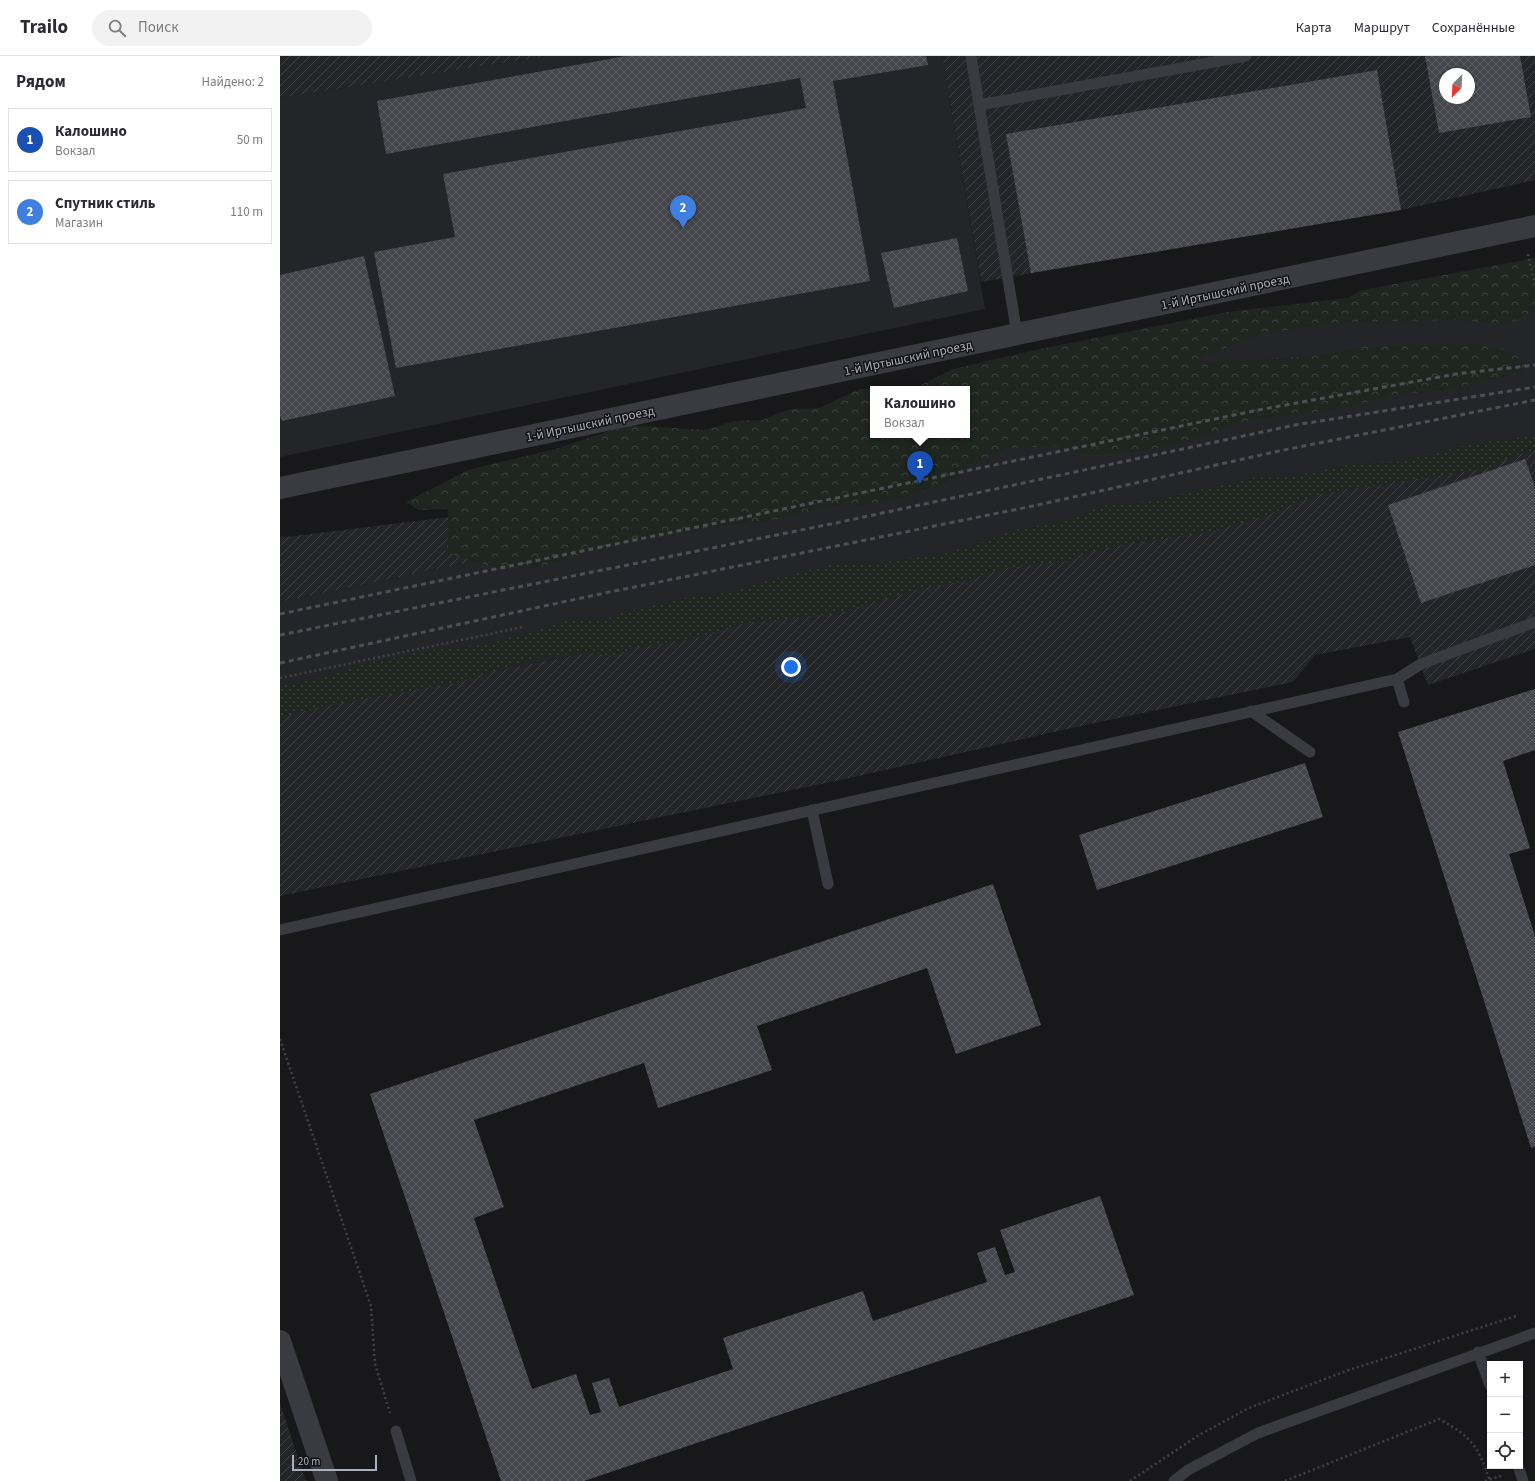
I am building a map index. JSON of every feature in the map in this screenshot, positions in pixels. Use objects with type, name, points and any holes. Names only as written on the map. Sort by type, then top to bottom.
[{"type":"street","name":"1-й Иртышский проезд","points":[[280,488],[1529,227]]},
{"type":"street","points":[[280,1341],[326,1481]]},
{"type":"lane","points":[[971,56],[1017,334]]},
{"type":"lane","points":[[979,105],[1246,56]]},
{"type":"lane","points":[[280,930],[1397,679],[1421,664],[1535,622]]},
{"type":"lane","points":[[1397,679],[1404,702]]},
{"type":"lane","points":[[1251,712],[1310,752]]},
{"type":"lane","points":[[812,810],[828,884]]},
{"type":"lane","points":[[1174,1481],[1188,1470],[1258,1433],[1478,1352],[1535,1334]]},
{"type":"lane","points":[[1478,1352],[1487,1378]]},
{"type":"lane","points":[[396,1431],[411,1481]]},
{"type":"lane","points":[[1519,1469],[1523,1481]]},
{"type":"path","points":[[1529,227],[1535,285]]},
{"type":"path","points":[[280,678],[522,627]]},
{"type":"path","points":[[280,1039],[371,1306],[376,1364],[396,1431]]},
{"type":"path","points":[[1285,1481],[1439,1419],[1457,1429],[1474,1445],[1481,1455],[1490,1481]]},
{"type":"shaded area","points":[[280,56],[546,56],[280,98]]},
{"type":"shaded area","points":[[546,56],[942,56],[985,309],[280,457],[280,98]]},
{"type":"shaded area","points":[[942,56],[1535,56],[1535,180],[1401,210],[981,282]]},
{"type":"shaded area","points":[[1535,271],[1535,447],[806,609],[280,714],[280,602],[494,557],[870,436],[870,438],[970,438],[970,388]]},
{"type":"shaded area","points":[[1535,447],[1535,649],[1428,685],[1410,637],[1315,655],[1293,682],[1090,724],[845,779],[280,896],[280,714],[806,609],[1269,497]]},
{"type":"shaded area","points":[[490,512],[494,557],[280,602],[280,536],[286,537]]},
{"type":"shaded area","points":[[280,1404],[306,1481],[280,1481]]},
{"type":"green space","points":[[1535,258],[1535,312],[1531,312],[1518,320],[1503,324],[1455,320],[1344,322],[1265,333],[1204,356],[1196,366],[1210,362],[1316,356],[1362,347],[1472,344],[1503,349],[1530,362],[1520,373],[1435,392],[1403,393],[1327,411],[1253,419],[1177,445],[1133,452],[1086,455],[1056,446],[1007,448],[965,468],[941,486],[908,496],[863,506],[846,504],[832,506],[769,521],[722,525],[622,542],[536,568],[489,566],[445,552],[448,538],[448,509],[419,510],[406,502],[468,470],[555,449],[628,425],[705,430],[734,421],[762,420],[790,409],[819,408],[860,389],[870,389],[870,438],[970,438],[970,386],[919,386],[953,369],[1040,349],[1228,312],[1348,298],[1362,290]]},
{"type":"green space","points":[[1535,436],[1535,451],[1516,455],[1489,468],[1321,494],[1259,518],[1214,531],[1114,546],[1081,555],[1067,561],[1007,568],[964,581],[918,589],[836,614],[745,623],[688,640],[642,646],[613,656],[584,652],[537,658],[455,683],[323,706],[280,718],[280,686],[325,677],[373,661],[389,659],[420,651],[485,645],[548,627],[562,621],[590,618],[605,620],[620,613],[691,597],[735,592],[765,581],[837,563],[867,564],[943,554],[972,546],[1015,530],[1063,522],[1109,504],[1148,502],[1253,478],[1284,478],[1357,463],[1400,462],[1475,443]]},
{"type":"building","points":[[626,56],[926,56],[928,65],[833,81],[870,281],[396,368],[374,252],[455,237],[443,174],[806,108],[800,78],[386,154],[377,101]]},
{"type":"building","points":[[1425,56],[1520,56],[1531,117],[1439,133]]},
{"type":"building","points":[[1377,70],[1401,210],[1031,273],[1006,134]]},
{"type":"building","points":[[957,238],[968,291],[894,308],[881,253]]},
{"type":"building","points":[[364,256],[395,396],[282,421],[280,415],[280,275]]},
{"type":"building","points":[[1525,459],[1535,487],[1535,565],[1421,603],[1388,505]]},
{"type":"building","points":[[1535,689],[1535,750],[1503,761],[1530,848],[1509,854],[1535,936],[1535,1146],[1531,1148],[1398,732]]},
{"type":"building","points":[[1305,763],[1323,817],[1097,890],[1079,835]]},
{"type":"building","points":[[993,884],[1041,1025],[956,1054],[927,968],[757,1026],[772,1070],[658,1108],[644,1063],[474,1120],[504,1207],[474,1218],[532,1389],[576,1374],[590,1415],[601,1412],[592,1383],[609,1378],[619,1407],[733,1369],[723,1338],[863,1291],[873,1321],[987,1282],[977,1253],[995,1247],[1005,1275],[1015,1272],[1000,1230],[1100,1196],[1134,1295],[584,1481],[501,1481],[370,1094]]},
{"type":"railway","points":[[280,614],[1258,410],[1456,374],[1535,365]]},
{"type":"railway","points":[[280,635],[831,524],[1295,425],[1535,387]]},
{"type":"railway","points":[[280,663],[600,594],[1033,506],[1279,451],[1535,400]]},
{"type":"place","name":"Спутник стиль","points":[[683,228]]},
{"type":"place","name":"Калошино","points":[[920,484]]}]
